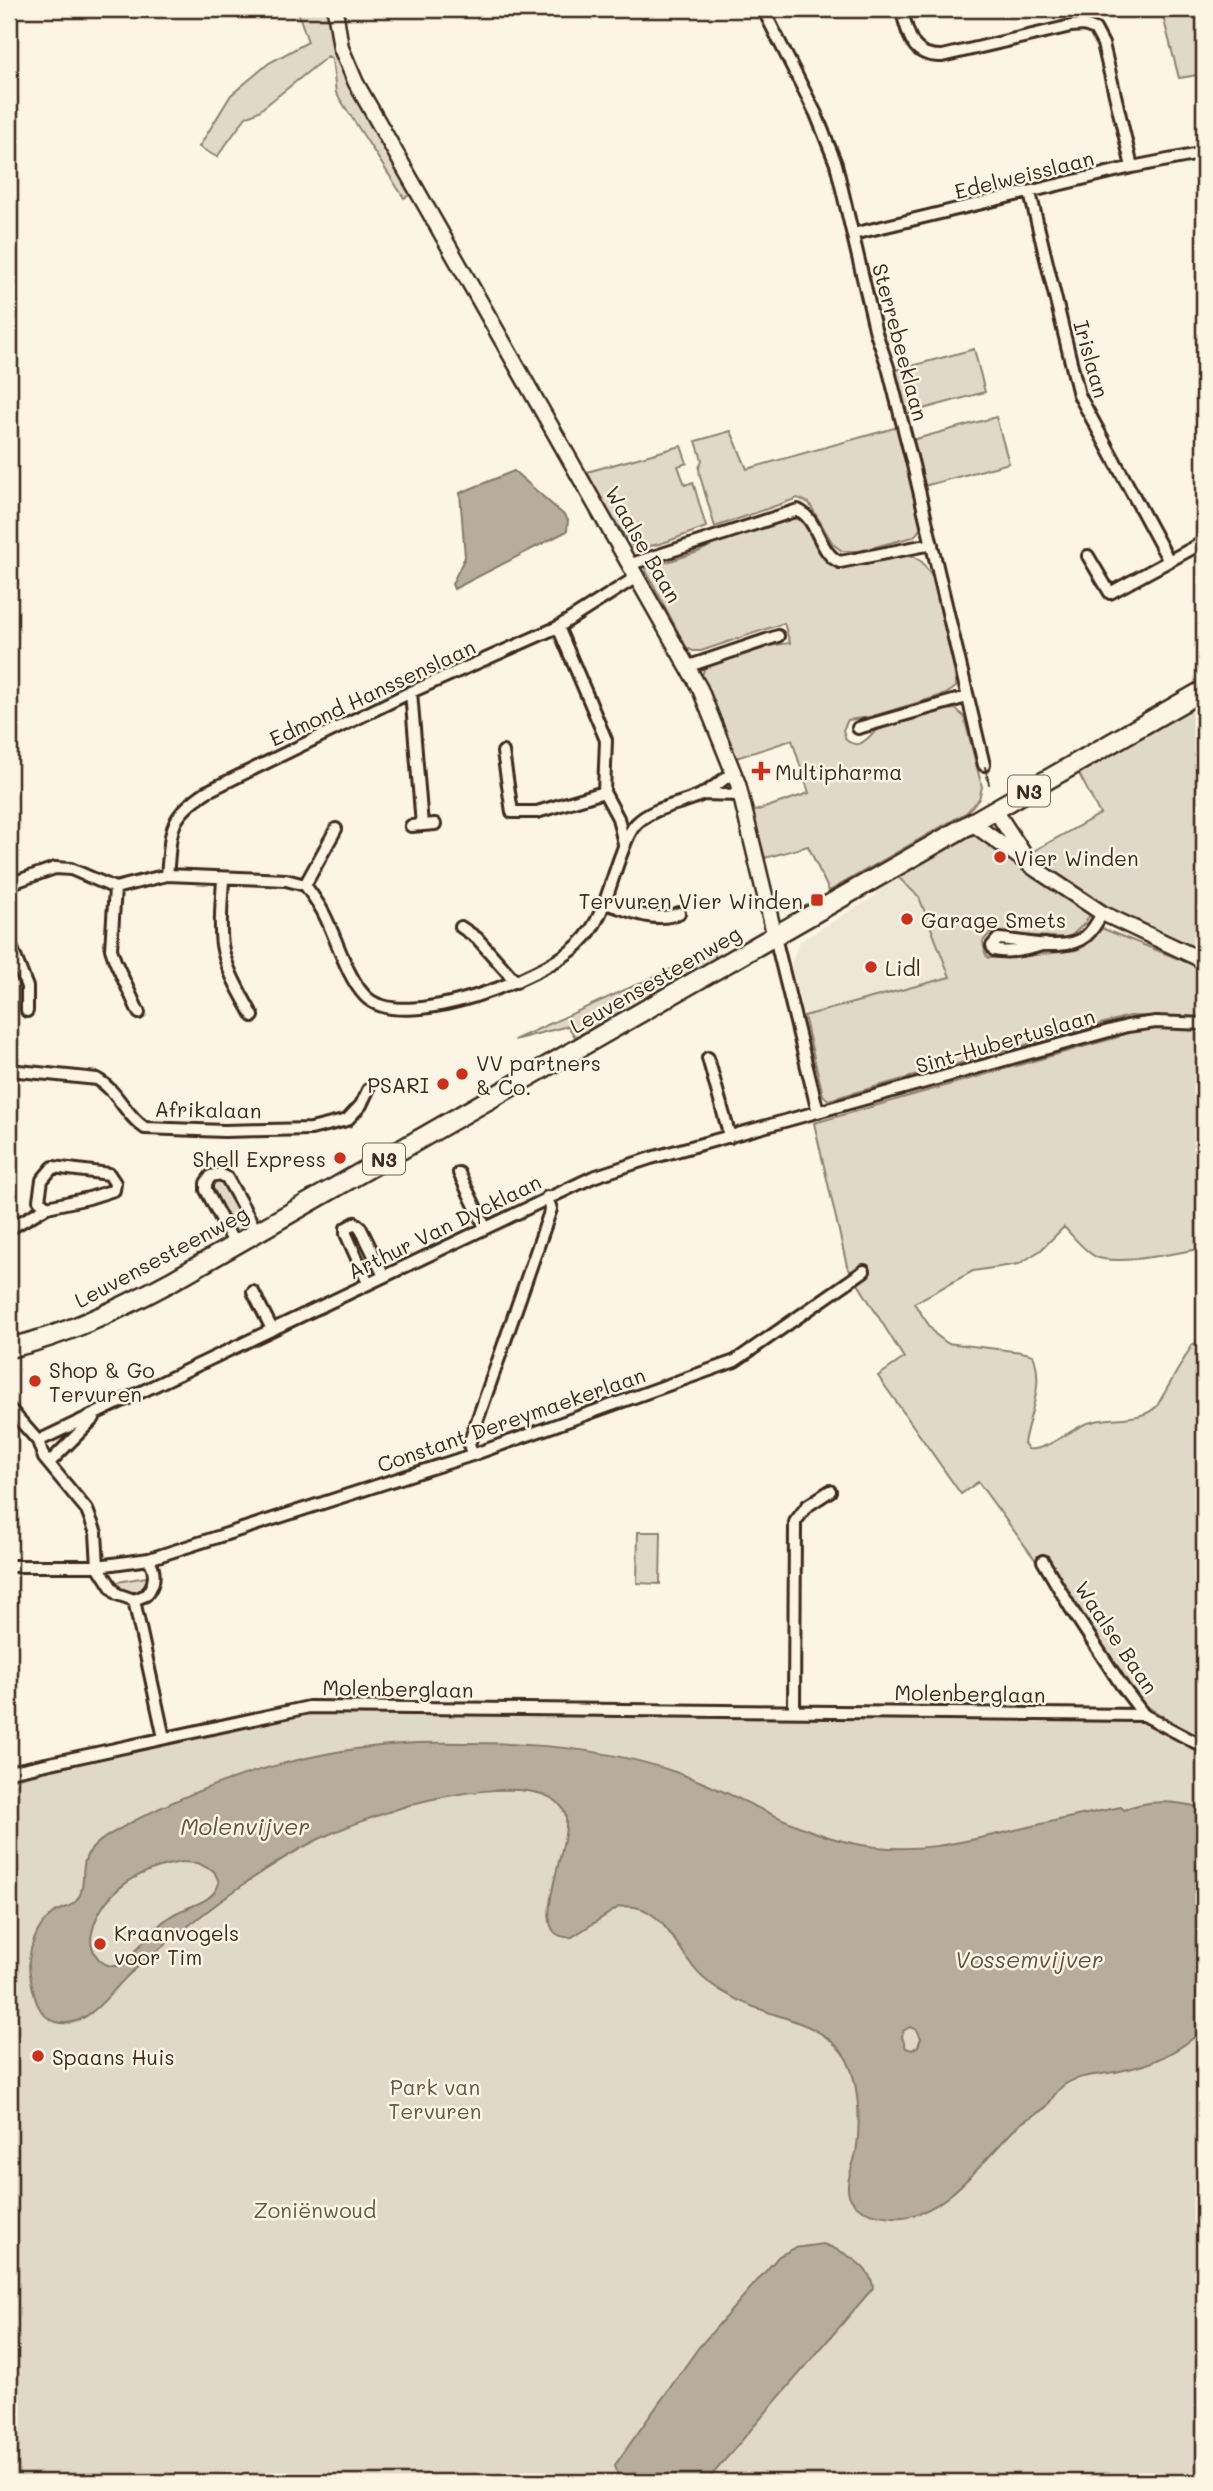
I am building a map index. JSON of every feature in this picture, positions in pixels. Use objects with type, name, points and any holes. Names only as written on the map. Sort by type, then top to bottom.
[{"type":"main road","name":"Leuvensesteenweg","points":[[9,1348],[56,1334],[124,1307],[1204,690]]},
{"type":"street","name":"Waalse Baan","points":[[335,9],[338,36],[345,60],[366,101],[689,666],[741,795],[818,1112]]},
{"type":"street","name":"Sterrebeeklaan","points":[[763,9],[830,147],[876,333],[888,367],[984,765]]},
{"type":"street","points":[[901,9],[913,44],[923,53],[930,55],[942,56],[1071,26],[1088,26],[1095,29],[1103,44],[1132,167]]},
{"type":"street","name":"Edelweisslaan","points":[[853,234],[1132,167],[1204,153]]},
{"type":"street","name":"Irislaan","points":[[1030,193],[1079,395],[1169,561]]},
{"type":"street","name":"Edmond Hanssenslaan","points":[[167,875],[173,826],[187,805],[206,792],[411,692],[558,627],[634,570],[798,510],[806,516],[832,558],[838,562],[932,544]]},
{"type":"street","points":[[1088,556],[1110,593],[1204,542]]},
{"type":"street","points":[[558,627],[606,740],[604,792],[618,818],[624,844]]},
{"type":"street","points":[[689,666],[778,636]]},
{"type":"street","points":[[411,692],[416,826],[435,824]]},
{"type":"street","points":[[858,728],[967,697]]},
{"type":"street","points":[[503,752],[512,811],[537,812],[604,792]]},
{"type":"street","points":[[9,884],[55,868],[71,869],[115,888],[167,875],[286,880],[304,885],[324,912],[349,969],[366,997],[387,1008],[419,1008],[474,996],[516,982],[541,971],[581,943],[605,903],[624,844],[635,825],[661,808],[702,794],[733,773]]},
{"type":"street","points":[[702,794],[741,795]]},
{"type":"street","points":[[995,810],[1037,870]]},
{"type":"street","points":[[618,818],[635,825]]},
{"type":"street","points":[[972,823],[1102,913],[1204,961]]},
{"type":"street","points":[[304,885],[336,829]]},
{"type":"street","points":[[223,878],[222,947],[253,1016]]},
{"type":"street","points":[[115,888],[111,949],[139,1013]]},
{"type":"street","points":[[605,903],[656,919],[680,913]]},
{"type":"street","points":[[1045,944],[1082,939],[1091,931],[1102,913]]},
{"type":"street","points":[[461,927],[477,938],[516,982]]},
{"type":"street","points":[[9,942],[27,986],[27,1012]]},
{"type":"street","name":"Sint-Hubertuslaan","points":[[818,1112],[1127,1026],[1156,1022],[1204,1024]]},
{"type":"street","points":[[708,1058],[730,1137]]},
{"type":"street","name":"Afrikalaan","points":[[9,1070],[97,1079],[109,1086],[135,1121],[145,1128],[223,1131],[311,1129],[347,1120],[361,1105],[368,1090]]},
{"type":"street","name":"Arthur Van Dycklaan","points":[[38,1441],[547,1197],[613,1170],[818,1112]]},
{"type":"street","points":[[9,1229],[47,1207],[114,1190],[115,1183],[109,1174],[53,1167],[42,1181],[39,1200],[47,1207]]},
{"type":"street","points":[[459,1173],[485,1227]]},
{"type":"street","points":[[235,1245],[206,1191],[206,1183],[211,1176],[220,1174],[227,1178],[257,1231]]},
{"type":"street","points":[[472,1455],[469,1444],[551,1209],[547,1197]]},
{"type":"street","points":[[368,1283],[346,1234],[346,1227],[350,1224],[355,1223],[360,1227],[384,1276]]},
{"type":"street","name":"Constant Dereymaekerlaan","points":[[9,1566],[98,1566],[149,1559],[472,1455],[735,1361],[864,1270]]},
{"type":"street","points":[[253,1292],[272,1329]]},
{"type":"street","points":[[9,1408],[38,1441],[49,1463],[87,1510],[96,1533],[98,1566],[117,1594],[134,1600],[146,1595],[151,1589],[155,1570],[149,1559]]},
{"type":"street","name":"Arthur Van Dycklaan","points":[[49,1463],[100,1411]]},
{"type":"street","points":[[794,1711],[795,1522],[807,1506],[830,1491]]},
{"type":"street","name":"Waalse Baan","points":[[1043,1561],[1070,1607],[1144,1715],[1204,1747]]},
{"type":"street","points":[[134,1600],[164,1738]]},
{"type":"street","name":"Molenberglaan","points":[[9,1772],[309,1707],[1144,1715]]},
{"type":"shaded area","points":[[896,875],[919,897],[951,977],[804,1016],[791,965],[799,942],[877,895],[874,888]]},
{"type":"green space","points":[[297,9],[328,9],[339,57],[349,81],[410,195],[404,198],[336,93],[332,59],[328,56],[259,111],[246,117],[217,157],[199,147],[231,95],[269,63],[308,42]]},
{"type":"green space","points":[[1161,9],[1204,9],[1204,74],[1179,78]]},
{"type":"green space","points":[[974,349],[985,392],[905,414],[893,371]]},
{"type":"green space","points":[[996,417],[1009,463],[924,486],[912,440]]},
{"type":"green space","points":[[898,427],[919,507],[920,528],[913,537],[859,551],[842,551],[833,544],[809,503],[798,498],[715,527],[700,476],[702,460],[696,441],[731,431],[747,469]]},
{"type":"green space","points":[[681,446],[687,463],[678,466],[685,485],[693,482],[706,527],[659,544],[633,547],[608,511],[587,472]]},
{"type":"green space","points":[[792,518],[806,526],[824,556],[836,567],[906,556],[922,562],[933,578],[954,665],[956,687],[946,694],[870,717],[848,720],[843,730],[846,740],[861,743],[880,729],[936,711],[956,709],[964,717],[982,787],[979,799],[967,812],[829,891],[808,846],[765,858],[752,812],[809,793],[792,740],[736,758],[702,676],[705,666],[761,647],[790,643],[784,623],[701,651],[693,651],[686,647],[645,569],[698,552],[721,540]]},
{"type":"green space","points":[[1204,701],[1204,952],[1113,912],[1030,853],[1100,814],[1078,772]]},
{"type":"green space","points":[[970,836],[979,836],[1091,913],[1069,938],[990,933],[983,941],[988,958],[1077,950],[1085,946],[1101,928],[1204,969],[1204,1017],[1129,1016],[828,1100],[823,1095],[804,1016],[950,977],[919,897],[896,875]]},
{"type":"green space","points":[[715,949],[715,960],[575,1037],[568,1026],[514,1040]]},
{"type":"green space","points":[[1204,1027],[1204,1248],[1149,1257],[1105,1259],[1087,1251],[1064,1227],[1041,1250],[1019,1264],[973,1271],[914,1303],[935,1334],[947,1343],[1033,1355],[1037,1388],[1024,1443],[1028,1449],[1050,1444],[1088,1423],[1134,1417],[1150,1411],[1157,1406],[1192,1345],[1204,1338],[1204,1742],[1140,1702],[978,1482],[961,1494],[878,1376],[904,1358],[847,1266],[814,1123],[1118,1037],[1129,1030]]},
{"type":"green space","points":[[223,1179],[252,1230],[236,1239],[209,1186],[213,1180]]},
{"type":"green space","points":[[638,1532],[661,1532],[660,1584],[637,1583]]},
{"type":"green space","points":[[152,1576],[150,1583],[137,1594],[126,1594],[111,1583]]},
{"type":"green space","name":"Park van Tervuren","points":[[310,1711],[1142,1720],[1204,1754],[1204,2482],[9,2482],[9,1780]]},
{"type":"water","points":[[514,471],[565,516],[568,520],[567,531],[454,589],[452,584],[465,557],[460,493]]},
{"type":"water","name":"Vossemvijver","points":[[416,1743],[515,1744],[614,1756],[646,1763],[703,1782],[825,1836],[876,1847],[943,1845],[1121,1807],[1124,1810],[1142,1804],[1172,1803],[1202,1808],[1204,2029],[1154,2061],[1070,2081],[1057,2092],[1048,2105],[1018,2126],[962,2184],[930,2209],[894,2217],[868,2212],[852,2201],[848,2190],[856,2153],[858,2100],[852,2073],[841,2051],[816,2031],[744,2003],[707,1981],[687,1959],[660,1921],[648,1912],[635,1907],[619,1907],[572,1937],[557,1934],[550,1924],[550,1907],[566,1827],[565,1813],[555,1801],[539,1793],[518,1790],[471,1792],[428,1800],[328,1835],[269,1867],[222,1900],[133,1971],[89,2014],[68,2023],[56,2022],[40,2009],[29,1966],[34,1940],[48,1917],[77,1900],[82,1888],[86,1857],[99,1842],[165,1806],[234,1778],[306,1758]],"holes":[[[182,1862],[197,1863],[214,1871],[219,1882],[213,1894],[168,1918],[123,1964],[109,1965],[98,1959],[92,1947],[92,1933],[104,1905],[114,1893],[138,1876]],[[910,2027],[917,2030],[921,2038],[918,2046],[912,2050],[906,2048],[902,2037],[903,2031]]]},
{"type":"water","points":[[823,2244],[838,2250],[861,2266],[873,2288],[706,2482],[622,2482],[615,2465],[699,2347],[779,2256],[795,2248]]},
{"type":"waterway","points":[[900,875],[964,839]]},
{"type":"waterway","points":[[877,888],[894,878]]},
{"type":"tram line","points":[[985,767],[989,784]]},
{"type":"place","name":"Multipharma","points":[[761,771]]},
{"type":"place","name":"Vier Winden","points":[[1000,857]]},
{"type":"place","name":"Tervuren Vier Winden","points":[[817,900]]},
{"type":"place","name":"Garage Smets","points":[[907,919]]},
{"type":"place","name":"Lidl","points":[[871,967]]},
{"type":"place","name":"VV partners & Co.","points":[[462,1074]]},
{"type":"place","name":"PSARI","points":[[443,1084]]},
{"type":"place","name":"Shell Express","points":[[340,1158]]},
{"type":"place","name":"Shop & Go Tervuren","points":[[35,1381]]},
{"type":"place","name":"Kraanvogels voor Tim","points":[[100,1944]]},
{"type":"place","name":"Spaans Huis","points":[[38,2056]]},
{"type":"water label","name":"Molenvijver","points":[[245,1826]]},
{"type":"park label","name":"Zoniënwoud","points":[[315,2209]]}]
